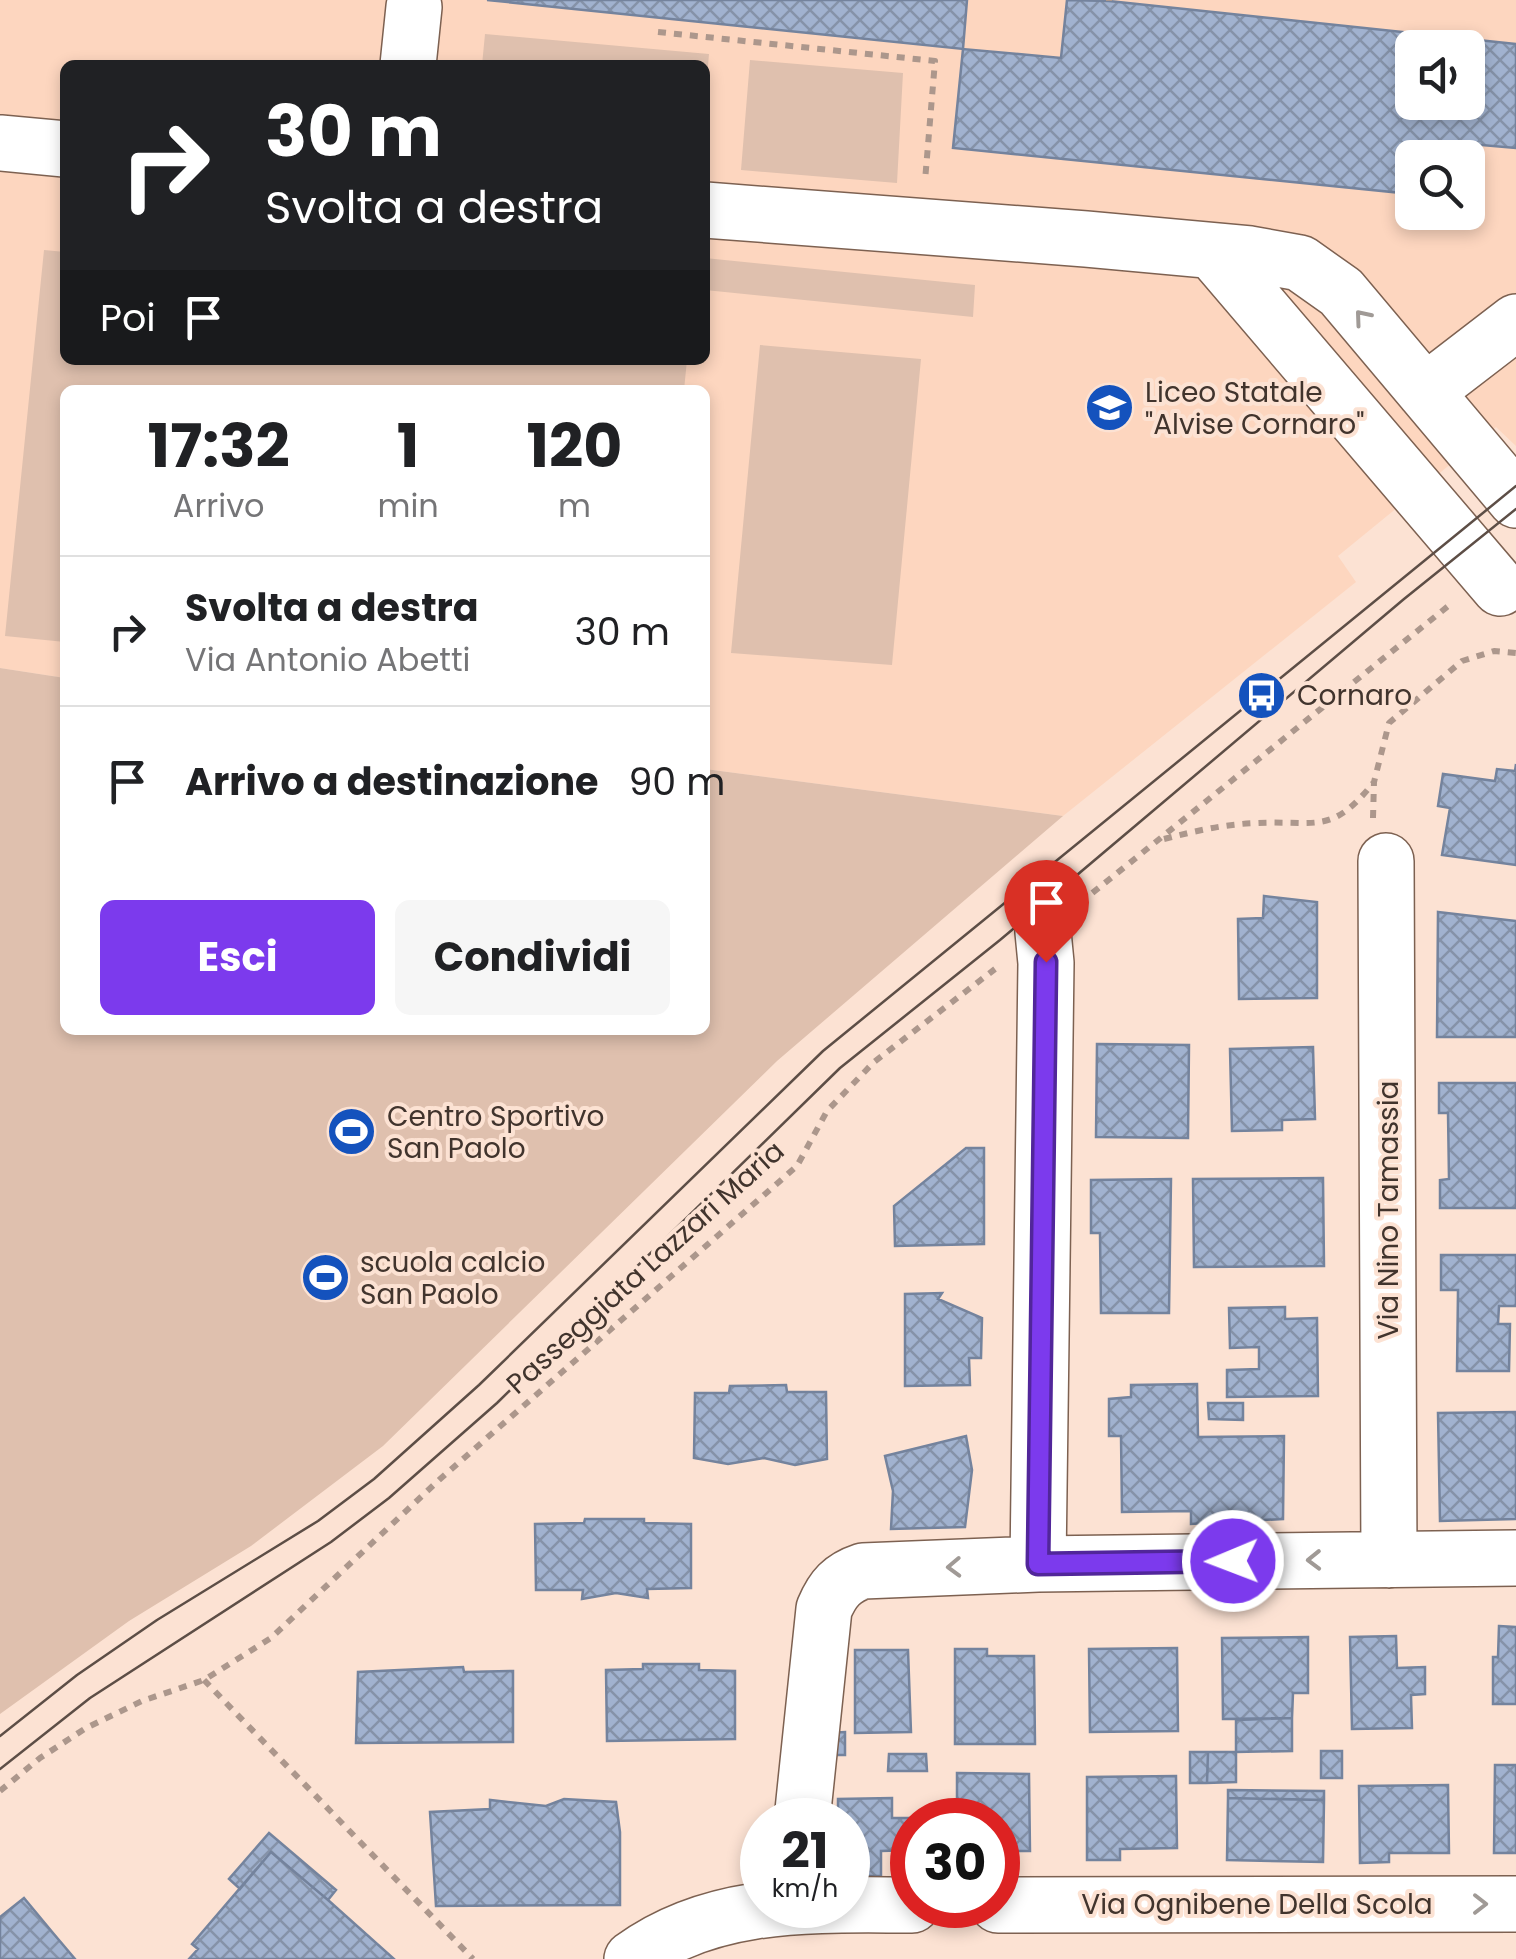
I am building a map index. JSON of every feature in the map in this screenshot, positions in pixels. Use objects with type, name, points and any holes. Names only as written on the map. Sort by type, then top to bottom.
[{"type":"street","points":[[409,60],[414,7]]},
{"type":"street","points":[[0,143],[60,149]]},
{"type":"street","points":[[710,210],[1086,238],[1300,263],[1341,292],[1516,500]]},
{"type":"street","points":[[1232,254],[1506,578]]},
{"type":"street","points":[[1424,392],[1516,322]]},
{"type":"street","name":"Via Nino Tamassia","points":[[1386,861],[1389,1560]]},
{"type":"street","points":[[1038,1564],[1045,948]]},
{"type":"street","points":[[804,1798],[824,1610],[842,1580],[864,1571],[1038,1564],[1516,1558]]},
{"type":"street","name":"Via Ognibene Della Scola","points":[[1020,1905],[1516,1904]]},
{"type":"street","points":[[632,1959],[688,1928],[740,1913]]},
{"type":"path","points":[[658,32],[935,61],[922,228]]},
{"type":"path","name":"Passeggiata Lazzari Maria","points":[[0,1791],[86,1728],[142,1701],[204,1680],[271,1638],[440,1480],[798,1166],[827,1112],[874,1062],[1045,948],[1158,840],[1428,619]]},
{"type":"path","points":[[1386,861],[1373,834],[1374,782],[1388,723],[1462,661],[1494,651],[1516,653]]},
{"type":"path","points":[[1158,840],[1204,828],[1331,820],[1352,810],[1374,782]]},
{"type":"path","points":[[204,1680],[474,1959]]},
{"type":"shaded area","name":"Liceo Statale \"Alvise Cornaro\"","points":[[0,0],[1516,0],[1516,446],[1496,427],[1338,556],[1356,582],[1063,816],[710,770],[710,385],[60,385],[60,677],[0,668]]},
{"type":"shaded area","points":[[485,34],[709,54],[708,60],[482,60]]},
{"type":"shaded area","points":[[750,60],[903,73],[897,183],[741,170]]},
{"type":"shaded area","points":[[44,250],[60,252],[60,365],[686,365],[684,385],[60,385],[60,642],[5,636]]},
{"type":"shaded area","points":[[710,258],[975,285],[973,317],[710,291]]},
{"type":"shaded area","points":[[760,345],[921,359],[892,665],[731,653]]},
{"type":"shaded area","name":"Centro Sportivo San Paolo","points":[[0,668],[60,677],[60,1035],[710,1035],[710,770],[1063,816],[777,1061],[383,1446],[251,1546],[129,1621],[0,1714]]},
{"type":"building","points":[[487,0],[967,0],[963,49]]},
{"type":"building","points":[[1067,0],[1395,31],[1395,120],[1485,120],[1485,41],[1516,44],[1516,148],[1485,145],[1485,140],[1395,140],[1395,192],[953,148],[963,49],[1061,58]]},
{"type":"building","points":[[1516,764],[1516,865],[1442,855],[1450,808],[1438,806],[1443,774],[1495,781],[1497,769],[1515,771]]},
{"type":"building","points":[[1264,896],[1317,902],[1317,998],[1239,999],[1238,919],[1263,918]]},
{"type":"building","points":[[1438,912],[1516,921],[1516,1037],[1437,1037]]},
{"type":"building","points":[[1097,1044],[1189,1045],[1188,1138],[1096,1137]]},
{"type":"building","points":[[1313,1047],[1315,1119],[1282,1120],[1282,1130],[1232,1131],[1230,1049]]},
{"type":"building","points":[[1439,1083],[1516,1083],[1516,1208],[1440,1208],[1440,1180],[1449,1179],[1448,1113],[1439,1113]]},
{"type":"building","points":[[966,1148],[984,1148],[984,1244],[895,1246],[894,1206]]},
{"type":"building","points":[[1323,1178],[1324,1266],[1194,1267],[1193,1179]]},
{"type":"building","points":[[1171,1179],[1169,1313],[1101,1313],[1100,1233],[1091,1233],[1091,1180]]},
{"type":"building","points":[[1441,1255],[1516,1255],[1516,1306],[1499,1306],[1498,1324],[1510,1324],[1509,1371],[1457,1371],[1458,1290],[1441,1290]]},
{"type":"building","points":[[942,1293],[938,1299],[982,1318],[981,1358],[969,1358],[970,1385],[905,1386],[905,1294]]},
{"type":"building","points":[[1285,1307],[1285,1319],[1317,1318],[1318,1396],[1227,1397],[1227,1370],[1259,1369],[1259,1347],[1230,1348],[1229,1308]]},
{"type":"building","points":[[1197,1384],[1198,1437],[1284,1436],[1283,1519],[1191,1524],[1191,1511],[1122,1512],[1121,1436],[1109,1436],[1109,1399],[1131,1397],[1131,1385]]},
{"type":"building","points":[[786,1385],[787,1392],[826,1392],[827,1459],[795,1465],[764,1458],[728,1464],[694,1458],[695,1393],[729,1393],[730,1386]]},
{"type":"building","points":[[1208,1403],[1243,1403],[1243,1420],[1209,1419]]},
{"type":"building","points":[[1516,1412],[1516,1519],[1440,1521],[1438,1413]]},
{"type":"building","points":[[966,1436],[972,1470],[965,1527],[891,1529],[893,1491],[885,1456]]},
{"type":"building","points":[[585,1519],[691,1524],[691,1588],[647,1589],[648,1598],[616,1593],[582,1599],[583,1590],[536,1590],[535,1524],[584,1523]]},
{"type":"building","points":[[1499,1626],[1516,1627],[1516,1704],[1493,1704],[1493,1657],[1498,1657]]},
{"type":"building","points":[[1396,1636],[1397,1668],[1425,1667],[1425,1694],[1411,1695],[1412,1728],[1352,1729],[1350,1637]]},
{"type":"building","points":[[1308,1637],[1308,1693],[1293,1693],[1292,1718],[1223,1719],[1222,1638]]},
{"type":"building","points":[[1177,1648],[1178,1731],[1090,1732],[1089,1649]]},
{"type":"building","points":[[955,1649],[987,1649],[987,1656],[1034,1656],[1035,1744],[955,1744]]},
{"type":"building","points":[[855,1650],[908,1650],[911,1732],[855,1733]]},
{"type":"building","points":[[643,1664],[699,1664],[699,1670],[735,1671],[735,1739],[607,1741],[606,1670],[643,1669]]},
{"type":"building","points":[[463,1667],[464,1672],[513,1671],[513,1742],[356,1743],[358,1672]]},
{"type":"building","points":[[1292,1718],[1292,1751],[1236,1752],[1236,1720]]},
{"type":"building","points":[[845,1732],[845,1755],[822,1755],[826,1733]]},
{"type":"building","points":[[1321,1751],[1342,1751],[1342,1778],[1321,1778]]},
{"type":"building","points":[[1190,1752],[1208,1752],[1207,1783],[1190,1783]]},
{"type":"building","points":[[1208,1752],[1236,1752],[1236,1782],[1207,1783]]},
{"type":"building","points":[[889,1754],[926,1754],[927,1771],[888,1771]]},
{"type":"building","points":[[1495,1765],[1516,1765],[1516,1853],[1494,1853]]},
{"type":"building","points":[[957,1773],[1029,1774],[1030,1851],[1020,1851],[1020,1798],[957,1798]]},
{"type":"building","points":[[1176,1776],[1177,1848],[1120,1849],[1120,1860],[1087,1860],[1087,1777]]},
{"type":"building","points":[[1448,1785],[1449,1853],[1389,1853],[1389,1862],[1360,1863],[1359,1786]]},
{"type":"building","points":[[1228,1790],[1324,1791],[1324,1800],[1228,1798]]},
{"type":"building","points":[[870,1798],[890,1798],[890,1851],[881,1851],[881,1876],[870,1876]]},
{"type":"building","points":[[1228,1798],[1324,1800],[1323,1862],[1227,1860]]},
{"type":"building","points":[[564,1799],[616,1802],[620,1905],[436,1906],[430,1812],[490,1809],[490,1800],[546,1806]]},
{"type":"building","points":[[269,1833],[336,1890],[328,1900],[271,1852],[240,1889],[229,1879]]},
{"type":"building","points":[[271,1852],[394,1959],[189,1959],[198,1949],[192,1944]]},
{"type":"building","points":[[24,1898],[75,1959],[0,1959],[0,1917]]},
{"type":"tram line","points":[[0,1736],[77,1675],[157,1620],[318,1521],[374,1479],[479,1385],[823,1051],[1516,486]]},
{"type":"tram line","points":[[0,1769],[90,1698],[331,1542],[389,1498],[497,1403],[840,1068],[1000,940],[1516,509]]},
{"type":"place","name":"Liceo Statale \"Alvise Cornaro\"","points":[[1110,408]]},
{"type":"place","name":"Cornaro","points":[[1262,695]]},
{"type":"place","name":"Centro Sportivo San Paolo","points":[[352,1132]]},
{"type":"place","name":"scuola calcio San Paolo","points":[[325,1278]]},
{"type":"route","points":[[1046,962],[1038,1564],[1233,1561]]}]
